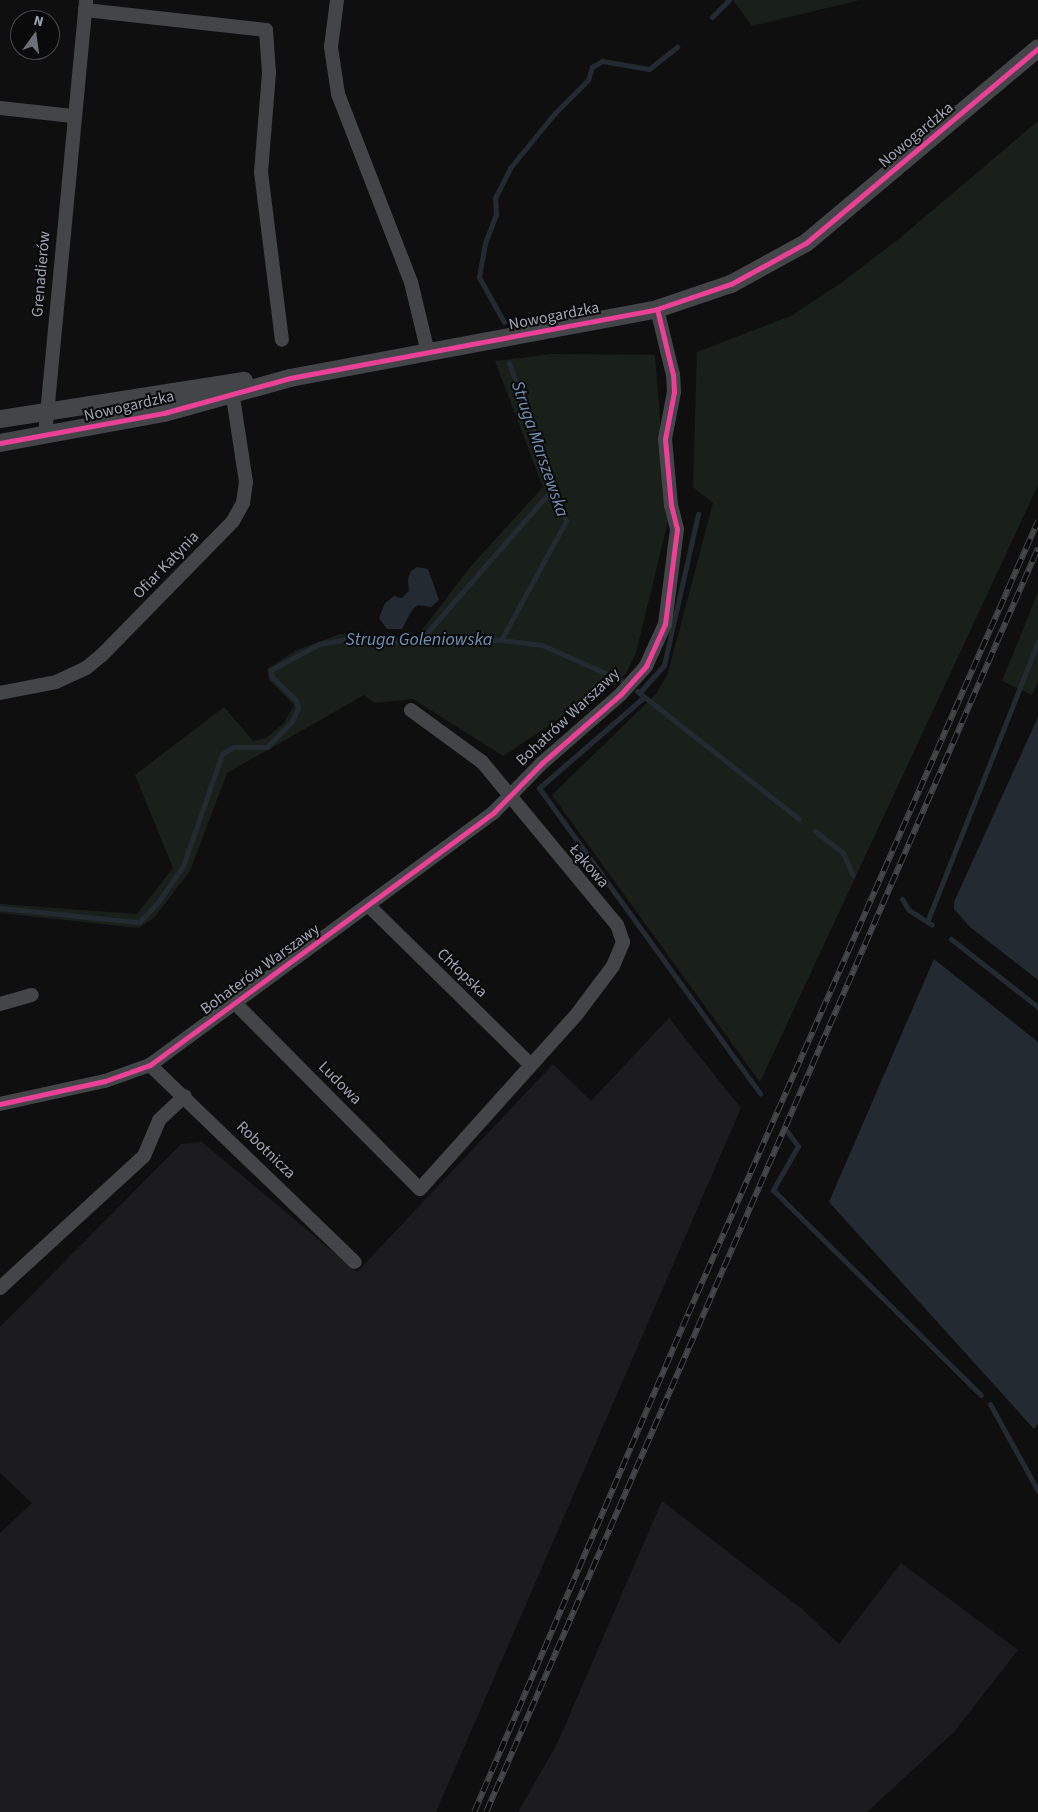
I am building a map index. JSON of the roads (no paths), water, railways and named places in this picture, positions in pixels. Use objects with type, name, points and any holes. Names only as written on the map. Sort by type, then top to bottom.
[{"type":"street","points":[[336,0],[331,47],[338,94],[411,282],[428,353]]},
{"type":"street","points":[[85,5],[266,30],[269,73],[261,172],[282,340]]},
{"type":"street","name":"Grenadierów","points":[[44,435],[85,5]]},
{"type":"street","name":"Nowogardzka","points":[[0,419],[232,389],[277,381],[656,309],[731,284],[806,243],[1038,48]]},
{"type":"street","points":[[0,108],[73,116]]},
{"type":"street","name":"Bohatrów Warszawy","points":[[509,798],[542,763],[622,694],[646,666],[664,624],[677,529],[670,505],[665,439],[674,392],[656,309]]},
{"type":"street","name":"Nowogardzka","points":[[0,442],[138,419],[232,389]]},
{"type":"street","name":"Ofiar Katynia","points":[[0,693],[56,682],[86,668],[102,655],[232,521],[243,503],[246,482],[232,389]]},
{"type":"street","name":"Łąkowa","points":[[411,710],[482,762],[509,798],[617,925],[623,942],[620,954],[577,1014],[420,1188]]},
{"type":"street","name":"Bohaterów Warszawy","points":[[0,1104],[105,1081],[150,1066],[509,798]]},
{"type":"street","name":"Chłopska","points":[[368,905],[532,1065]]},
{"type":"street","points":[[0,1004],[32,996]]},
{"type":"street","name":"Ludowa","points":[[235,1003],[420,1188]]},
{"type":"street","name":"Robotnicza","points":[[150,1066],[185,1096],[355,1262]]},
{"type":"street","points":[[0,1288],[144,1156],[159,1120],[185,1096]]},
{"type":"waterway","name":"Struga Marszewska","points":[[712,17],[729,0]]},
{"type":"waterway","name":"Struga Marszewska","points":[[504,322],[479,277],[485,243],[496,215],[495,198],[510,168],[554,114],[588,80],[592,67],[602,61],[649,69],[677,47]]},
{"type":"waterway","name":"Struga Marszewska","points":[[501,640],[566,521],[509,363]]},
{"type":"waterway","points":[[418,643],[547,495]]},
{"type":"waterway","points":[[639,693],[664,665],[698,514]]},
{"type":"waterway","name":"Struga Goleniowska","points":[[0,908],[139,922],[159,901],[183,866],[222,754],[233,747],[267,747],[292,721],[298,708],[296,700],[272,677],[271,670],[319,644],[354,638],[418,643],[501,640],[542,645],[621,680]]},
{"type":"waterway","points":[[927,922],[1038,641]]},
{"type":"waterway","name":"Struga Goleniowska","points":[[637,691],[799,819]]},
{"type":"waterway","points":[[644,697],[539,788],[760,1093]]},
{"type":"waterway","name":"Struga Goleniowska","points":[[815,831],[843,853],[853,875]]},
{"type":"waterway","name":"Struga Goleniowska","points":[[902,899],[909,910],[932,925]]},
{"type":"waterway","name":"Struga Goleniowska","points":[[951,939],[1038,1007]]},
{"type":"waterway","points":[[787,1131],[798,1146],[773,1190],[981,1395]]},
{"type":"waterway","points":[[990,1404],[1038,1491]]},
{"type":"railway","points":[[474,1812],[688,1314],[1038,521]]},
{"type":"railway","points":[[486,1812],[1038,548]]}]
